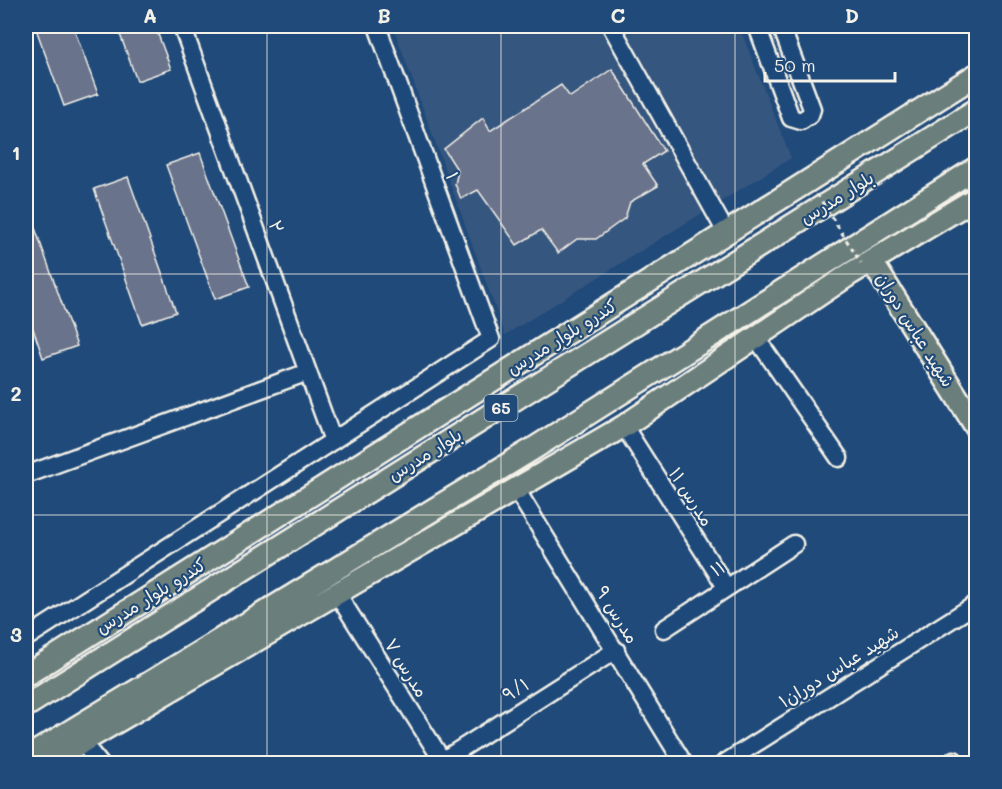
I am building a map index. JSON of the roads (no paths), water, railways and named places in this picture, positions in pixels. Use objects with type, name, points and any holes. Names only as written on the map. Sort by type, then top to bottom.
[{"type":"main road","name":"کندرو بلوار مدرس","points":[[26,675],[976,75]]},
{"type":"main road","name":"بلوار مدرس","points":[[26,706],[976,110]]},
{"type":"main road","points":[[26,758],[536,447],[976,168]]},
{"type":"main road","points":[[51,764],[82,742],[338,596],[624,426],[757,339],[866,262],[976,198]]},
{"type":"main road","points":[[773,205],[789,227]]},
{"type":"main road","name":"شهید عباس دوران","points":[[866,262],[973,414]]},
{"type":"main road","points":[[536,447],[689,382]]},
{"type":"street","name":"۲","points":[[182,26],[333,441]]},
{"type":"street","name":"۱","points":[[333,441],[491,339],[377,26]]},
{"type":"street","points":[[611,26],[726,234]]},
{"type":"street","points":[[757,26],[790,118],[801,121],[807,119],[812,110],[782,26]]},
{"type":"street","points":[[757,339],[838,458]]},
{"type":"street","points":[[26,475],[308,372]]},
{"type":"street","name":"مدرس ۱۱","points":[[624,426],[726,588]]},
{"type":"street","points":[[26,638],[333,441]]},
{"type":"street","name":"مدرس ۹","points":[[516,489],[684,764]]},
{"type":"street","name":"۱۱","points":[[664,628],[795,544]]},
{"type":"street","name":"مدرس ۷","points":[[338,596],[439,762]]},
{"type":"street","name":"شهید عباس دوران۱","points":[[723,764],[976,604]]},
{"type":"street","name":"۹/۱","points":[[439,762],[616,650]]},
{"type":"street","points":[[82,742],[100,764]]}]
